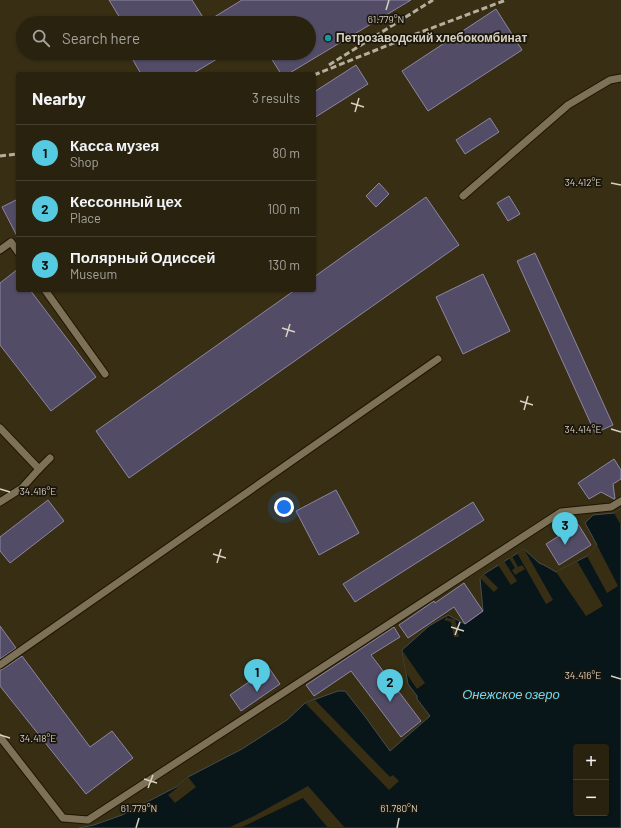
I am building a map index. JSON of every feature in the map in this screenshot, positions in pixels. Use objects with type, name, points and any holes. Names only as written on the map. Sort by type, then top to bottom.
[{"type":"lane","points":[[463,196],[568,105],[610,80],[621,78]]},
{"type":"lane","points":[[0,250],[11,242],[16,249]]},
{"type":"lane","points":[[46,292],[105,374]]},
{"type":"lane","points":[[0,665],[438,359]]},
{"type":"lane","points":[[0,428],[39,469]]},
{"type":"lane","points":[[0,502],[22,488],[50,458]]},
{"type":"lane","points":[[0,737],[63,818],[88,820],[561,512],[611,507],[621,502]]},
{"type":"water","name":"Онежское озеро","points":[[621,509],[621,828],[79,828],[94,825],[122,815],[176,787],[188,777],[242,749],[287,720],[305,703],[338,691],[345,691],[390,751],[430,716],[408,684],[402,650],[429,626],[448,615],[465,624],[483,611],[480,578],[524,549],[539,563],[556,572],[587,556],[597,545],[585,523],[593,515],[614,513]]},
{"type":"pier","points":[[621,509],[621,525],[614,513]]},
{"type":"pier","points":[[597,545],[618,586],[607,593],[587,556]]},
{"type":"pier","points":[[524,549],[553,600],[546,604],[517,553]]},
{"type":"pier","points":[[512,556],[518,567],[522,565],[525,569],[515,575],[512,570],[515,568],[509,558]]},
{"type":"pier","points":[[504,561],[517,581],[511,585],[498,565]]},
{"type":"pier","points":[[577,561],[603,606],[586,616],[556,572]]},
{"type":"pier","points":[[484,574],[498,588],[494,592],[480,578]]},
{"type":"pier","points":[[448,615],[447,618],[455,619],[459,637],[454,637],[451,622],[444,620]]},
{"type":"pier","points":[[402,650],[425,683],[417,689],[406,673]]},
{"type":"pier","points":[[315,700],[390,777],[393,775],[399,781],[389,790],[305,703]]},
{"type":"pier","points":[[188,777],[196,787],[175,803],[168,795]]},
{"type":"pier","points":[[308,786],[345,828],[328,828],[303,798],[240,828],[228,828],[252,817]]},
{"type":"building","name":"Петрозаводский хлебокомбинат","points":[[109,0],[192,0],[202,16],[119,16]]},
{"type":"building","name":"Петрозаводский хлебокомбинат","points":[[242,0],[411,0],[316,57],[316,16],[216,16]]},
{"type":"building","points":[[496,9],[522,50],[428,111],[402,71]]},
{"type":"building","points":[[133,60],[215,60],[195,72],[140,72]]},
{"type":"building","name":"Петрозаводский хлебокомбинат","points":[[272,60],[311,60],[291,72],[280,72]]},
{"type":"building","points":[[356,65],[368,84],[316,117],[316,91]]},
{"type":"building","points":[[490,118],[499,132],[465,154],[456,140]]},
{"type":"building","points":[[379,183],[389,194],[376,207],[366,196]]},
{"type":"building","points":[[509,196],[520,214],[508,221],[497,203]]},
{"type":"building","points":[[426,197],[459,245],[129,478],[96,431],[292,292],[316,292],[316,276]]},
{"type":"building","points":[[16,200],[16,234],[2,207]]},
{"type":"building","points":[[535,253],[613,425],[595,433],[517,261]]},
{"type":"building","points":[[16,271],[16,292],[32,292],[96,377],[51,411],[0,345],[0,283]]},
{"type":"building","points":[[483,274],[510,331],[463,354],[436,297]]},
{"type":"building","points":[[614,459],[621,470],[621,479],[613,484],[615,499],[601,492],[589,499],[578,483]]},
{"type":"building","points":[[336,490],[359,533],[319,555],[296,511]]},
{"type":"building","points":[[48,500],[64,521],[10,563],[0,551],[0,537]]},
{"type":"building","points":[[473,502],[484,520],[355,602],[343,584]]},
{"type":"building","points":[[578,524],[591,545],[559,565],[546,544]]},
{"type":"building","points":[[464,583],[483,611],[465,624],[454,607],[408,638],[399,625]]},
{"type":"building","points":[[0,626],[16,648],[0,659]]},
{"type":"building","points":[[394,627],[400,637],[371,655],[421,721],[401,737],[351,671],[314,696],[306,685]]},
{"type":"building","points":[[22,656],[90,747],[112,731],[133,758],[86,794],[0,686],[0,670]]},
{"type":"building","points":[[269,668],[280,684],[241,711],[230,695]]},
{"type":"railway","points":[[329,65],[433,0]]},
{"type":"railway","points":[[316,74],[506,0]]},
{"type":"railway","points":[[0,156],[16,154]]},
{"type":"place","name":"Петрозаводский хлебокомбинат","points":[[328,38]]},
{"type":"place","name":"Полярный Одиссей","points":[[565,545]]},
{"type":"place","name":"Касса музея","points":[[257,692]]},
{"type":"place","name":"Кессонный цех","points":[[390,702]]}]
